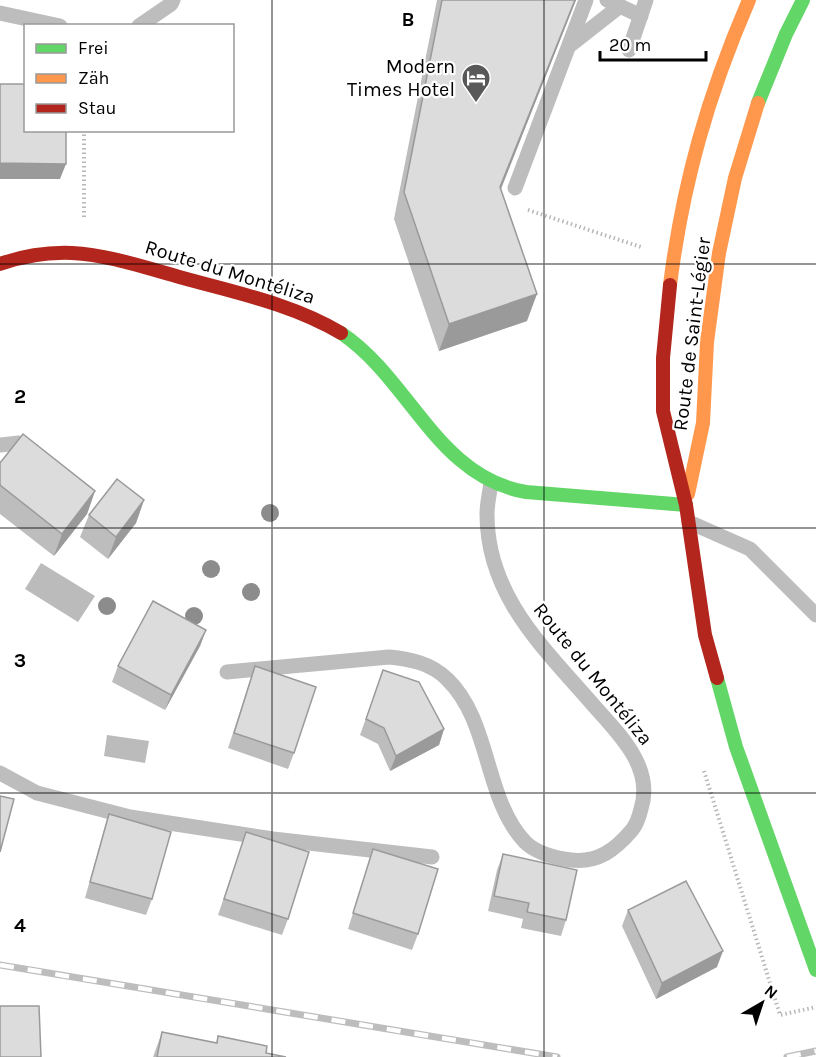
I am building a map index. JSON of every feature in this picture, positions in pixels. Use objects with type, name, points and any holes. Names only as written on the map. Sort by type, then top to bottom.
[{"type":"main road","name":"Route de Saint-Légier","points":[[749,0],[729,46],[703,121],[685,193],[675,244],[669,296],[663,358],[663,411],[686,505],[705,635],[736,747],[816,970]]},
{"type":"main road","name":"Route de Saint-Légier","points":[[686,505],[703,423],[713,289],[731,195],[768,76],[783,38],[803,0]]},
{"type":"main road","name":"Route du Montéliza","points":[[0,264],[18,257],[53,253],[84,254],[115,260],[291,308],[331,326],[360,346],[384,369],[443,446],[466,467],[491,482],[518,491],[686,505]]},
{"type":"lane","points":[[142,24],[171,4],[173,0]]},
{"type":"lane","points":[[516,188],[586,0]]},
{"type":"lane","points":[[629,50],[646,0]]},
{"type":"lane","points":[[567,48],[614,3],[641,16]]},
{"type":"lane","points":[[0,13],[51,24]]},
{"type":"lane","points":[[0,445],[19,443],[45,464]]},
{"type":"lane","name":"Route du Montéliza","points":[[227,672],[389,657],[409,659],[427,665],[447,679],[469,710],[507,816],[526,843],[554,858],[583,862],[599,858],[619,845],[636,826],[643,802],[643,778],[634,754],[619,733],[527,629],[506,596],[495,563],[489,530],[487,513],[491,482]]},
{"type":"lane","points":[[689,522],[750,549],[816,615]]},
{"type":"lane","points":[[0,773],[37,793],[130,817],[273,839],[432,857]]},
{"type":"path","points":[[84,132],[84,223]]},
{"type":"path","points":[[519,207],[652,250]]},
{"type":"path","points":[[704,770],[780,1015],[816,1007]]},
{"type":"shaded area","points":[[41,563],[95,596],[78,622],[25,589]]},
{"type":"shaded area","points":[[107,735],[149,741],[145,763],[104,756]]},
{"type":"building","name":"Modern Times Hotel","points":[[442,0],[575,0],[500,187],[537,294],[449,324],[404,192]]},
{"type":"building","points":[[0,84],[24,84],[24,132],[66,132],[66,164],[0,163]]},
{"type":"building","points":[[23,434],[95,491],[62,534],[0,485],[0,463]]},
{"type":"building","points":[[117,479],[144,500],[116,537],[89,515]]},
{"type":"building","points":[[153,601],[206,630],[171,695],[118,666]]},
{"type":"building","points":[[255,666],[316,687],[294,753],[234,733]]},
{"type":"building","points":[[383,670],[419,682],[444,729],[396,756],[384,728],[366,719]]},
{"type":"building","points":[[0,796],[14,799],[0,852]]},
{"type":"building","points":[[109,814],[171,832],[152,899],[90,882]]},
{"type":"building","points":[[246,832],[309,852],[288,919],[224,899]]},
{"type":"building","points":[[373,849],[438,869],[418,934],[353,913]]},
{"type":"building","points":[[503,854],[577,870],[566,920],[527,912],[529,903],[494,896]]},
{"type":"building","points":[[686,881],[723,951],[662,983],[628,910]]},
{"type":"building","points":[[0,1006],[39,1006],[41,1057],[0,1057]]},
{"type":"building","points":[[162,1032],[217,1043],[218,1036],[267,1046],[266,1053],[286,1057],[157,1057]]},
{"type":"railway","points":[[0,965],[557,1057]]},
{"type":"railway","points":[[787,1057],[816,1051]]},
{"type":"traffic: fast","points":[[758,103],[786,34],[803,0]]},
{"type":"traffic: fast","points":[[341,333],[365,352],[447,447],[469,467],[495,483],[526,492],[686,505]]},
{"type":"traffic: fast","points":[[717,678],[736,747],[816,970]]},
{"type":"traffic: slow","points":[[670,285],[682,210],[699,140],[721,70],[749,0]]},
{"type":"traffic: slow","points":[[688,494],[703,423],[707,342],[719,253],[735,178],[758,103]]},
{"type":"traffic: jam","points":[[0,264],[53,253],[86,254],[114,259],[264,300],[303,314],[341,333]]},
{"type":"traffic: jam","points":[[670,285],[663,358],[663,411],[686,505],[705,635],[717,678]]},
{"type":"place","name":"Modern Times Hotel","points":[[476,104]]}]
